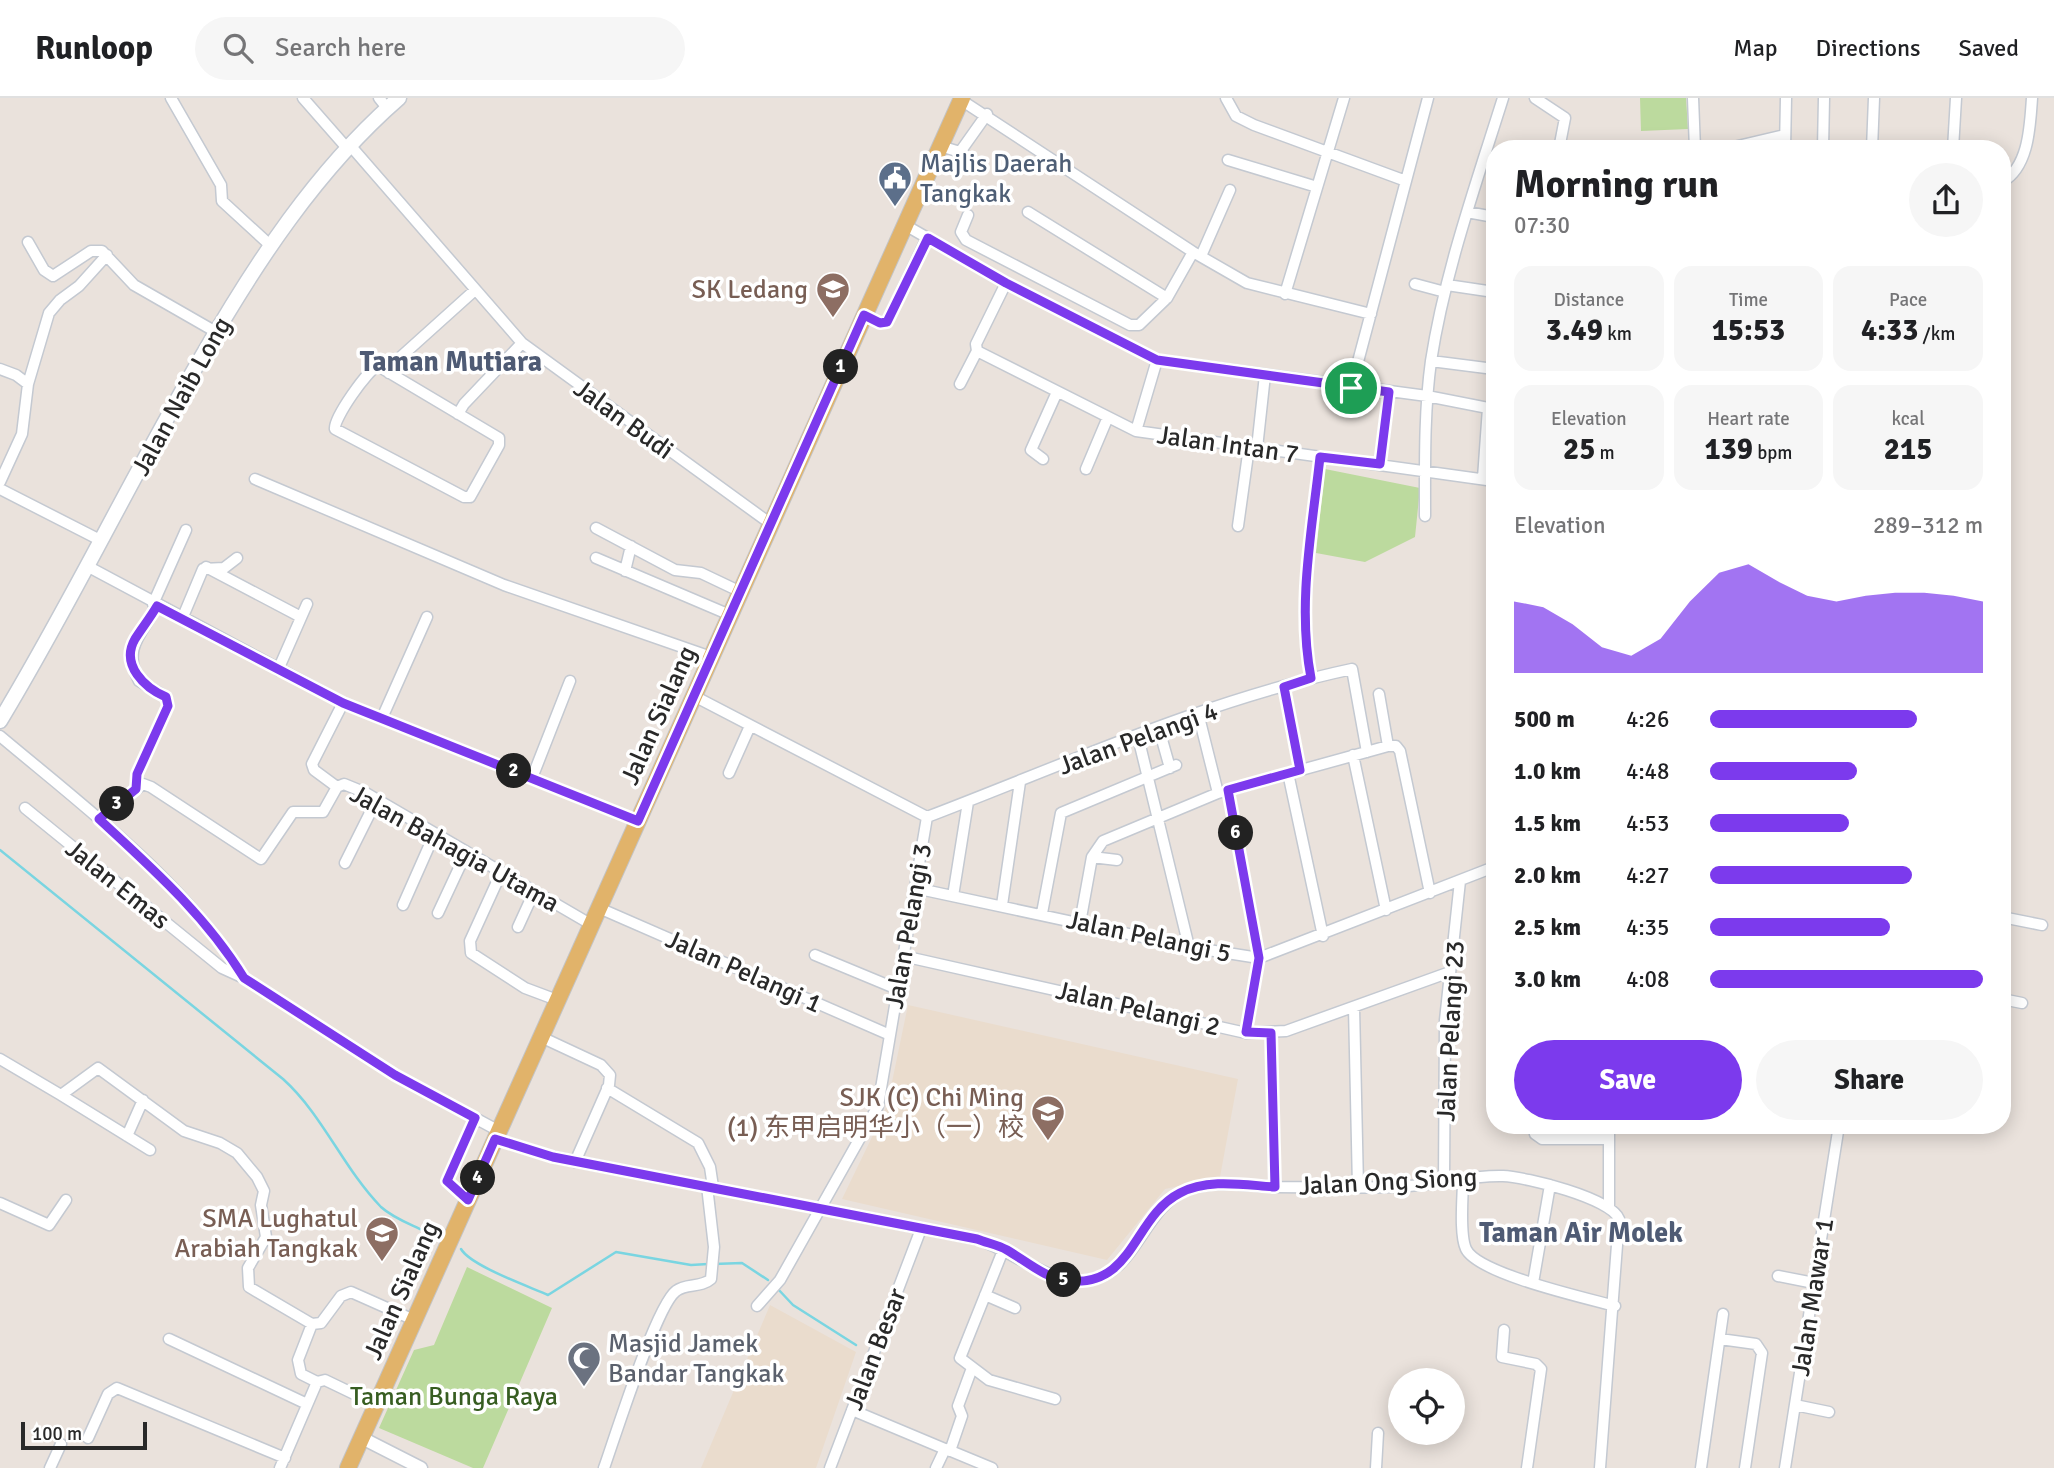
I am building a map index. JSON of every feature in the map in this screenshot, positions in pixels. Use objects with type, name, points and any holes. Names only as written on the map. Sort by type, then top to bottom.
[{"type":"main road","name":"Jalan Naib Long","points":[[0,720],[44,648],[100,540],[216,332],[271,246],[383,103],[399,98]]},
{"type":"main road","name":"Jalan Sialang","points":[[348,1468],[962,99]]},
{"type":"street","points":[[171,98],[221,185],[222,201],[271,246]]},
{"type":"street","name":"Jalan Budi","points":[[303,98],[348,145],[522,343],[771,524]]},
{"type":"street","points":[[1226,98],[1239,118],[1406,181]]},
{"type":"street","points":[[1285,294],[1344,98]]},
{"type":"street","points":[[1351,388],[1428,98]]},
{"type":"street","points":[[1490,140],[1503,98]]},
{"type":"street","points":[[1535,98],[1562,114],[1566,123],[1561,140]]},
{"type":"street","points":[[1693,98],[1695,140]]},
{"type":"street","points":[[1785,140],[1786,98]]},
{"type":"street","points":[[1823,140],[1824,98]]},
{"type":"street","points":[[1872,140],[1874,98]]},
{"type":"street","points":[[1954,140],[1956,98]]},
{"type":"street","points":[[2011,177],[2029,137],[2032,98]]},
{"type":"street","points":[[962,99],[1197,254],[1247,283],[1371,314]]},
{"type":"street","points":[[940,146],[960,152],[987,114]]},
{"type":"street","points":[[1764,140],[1785,135]]},
{"type":"street","points":[[1424,516],[1427,396],[1431,361],[1446,289],[1486,152]]},
{"type":"street","points":[[1228,160],[1317,187]]},
{"type":"street","points":[[968,215],[961,232],[966,240],[1130,325],[1139,325],[1167,298],[1197,254],[1230,190]]},
{"type":"street","points":[[1028,212],[1167,298]]},
{"type":"street","points":[[1467,212],[1486,216]]},
{"type":"street","points":[[905,225],[1006,283],[1157,360],[1351,388],[1427,396],[1486,407]]},
{"type":"street","points":[[864,315],[880,323],[887,322],[928,238]]},
{"type":"street","points":[[28,242],[44,270],[53,276],[60,274],[91,251],[98,250],[107,255],[134,285],[216,332]]},
{"type":"street","points":[[0,482],[22,434],[28,384],[49,313],[60,299],[79,286],[107,255]]},
{"type":"street","points":[[960,384],[978,352],[976,344],[1006,283]]},
{"type":"street","points":[[1415,285],[1486,292]]},
{"type":"street","points":[[389,373],[395,362],[475,290]]},
{"type":"street","points":[[458,414],[464,404],[522,343]]},
{"type":"street","name":"Jalan Intan 7","points":[[978,352],[1136,431],[1486,479]]},
{"type":"street","points":[[1136,431],[1157,360]]},
{"type":"street","points":[[1431,361],[1486,368]]},
{"type":"street","points":[[373,367],[380,367],[389,373],[500,440],[472,495],[466,498],[337,431],[333,424],[373,367]]},
{"type":"street","points":[[0,369],[16,375],[28,384]]},
{"type":"street","points":[[1238,526],[1265,375]]},
{"type":"street","points":[[1380,464],[1389,392]]},
{"type":"street","points":[[1043,459],[1034,455],[1031,450],[1058,393]]},
{"type":"street","points":[[1086,469],[1108,417]]},
{"type":"street","points":[[1483,478],[1486,452]]},
{"type":"street","points":[[1311,678],[1305,640],[1305,601],[1320,457]]},
{"type":"street","points":[[255,479],[504,585],[711,657]]},
{"type":"street","points":[[0,489],[100,540]]},
{"type":"street","points":[[596,528],[675,570],[701,573],[741,592]]},
{"type":"street","points":[[99,819],[136,789],[137,774],[168,706],[166,697],[139,681],[132,657],[136,638],[155,605],[186,530]]},
{"type":"street","points":[[625,571],[631,546]]},
{"type":"street","points":[[206,567],[224,568],[237,558]]},
{"type":"street","points":[[596,558],[730,615]]},
{"type":"street","points":[[87,566],[155,605],[343,703],[638,821]]},
{"type":"street","points":[[182,619],[206,567]]},
{"type":"street","points":[[206,567],[301,617]]},
{"type":"street","points":[[278,670],[307,604]]},
{"type":"street","points":[[382,718],[427,617]]},
{"type":"street","name":"Jalan Pelangi 4","points":[[927,817],[1198,713],[1311,678],[1352,669],[1367,752]]},
{"type":"street","points":[[532,778],[570,681]]},
{"type":"street","points":[[1284,687],[1300,770]]},
{"type":"street","points":[[1379,694],[1388,746]]},
{"type":"street","points":[[694,696],[927,817]]},
{"type":"street","points":[[337,787],[314,770],[312,764],[343,703]]},
{"type":"street","points":[[1198,713],[1223,792],[1259,958],[1246,1032]]},
{"type":"street","points":[[729,773],[750,726]]},
{"type":"street","points":[[1042,913],[1059,816],[1173,766],[1159,729]]},
{"type":"street","points":[[0,736],[99,819],[170,884],[231,956],[244,978]]},
{"type":"street","points":[[1138,737],[1189,947]]},
{"type":"street","points":[[1080,923],[1092,857],[1103,841],[1158,816],[1223,792],[1388,746],[1396,746],[1400,751],[1430,893]]},
{"type":"street","points":[[1353,755],[1386,910]]},
{"type":"street","points":[[1288,773],[1323,936]]},
{"type":"street","points":[[1002,905],[1020,782]]},
{"type":"street","name":"Jalan Bahagia Utama","points":[[136,789],[143,784],[151,786],[261,859],[293,812],[323,812],[337,787],[348,785],[592,925]]},
{"type":"street","points":[[345,863],[376,801]]},
{"type":"street","points":[[953,896],[968,802]]},
{"type":"street","name":"Jalan Emas","points":[[25,808],[222,968],[244,978],[395,1075],[475,1118],[497,1135]]},
{"type":"street","name":"Jalan Pelangi 3","points":[[757,1306],[780,1280],[878,1105],[927,817]]},
{"type":"street","points":[[403,905],[434,835]]},
{"type":"street","points":[[438,914],[466,853]]},
{"type":"street","points":[[1092,857],[1117,860]]},
{"type":"street","name":"Jalan Pelangi 5","points":[[915,888],[1042,913],[1189,947],[1259,958],[1323,936],[1486,870]]},
{"type":"street","points":[[501,873],[469,943],[474,957],[525,988],[558,1000]]},
{"type":"street","name":"Jalan Pelangi 23","points":[[1444,1182],[1445,1020],[1460,881]]},
{"type":"street","points":[[518,928],[534,892]]},
{"type":"street","name":"Jalan Pelangi 1","points":[[599,908],[890,1035]]},
{"type":"street","points":[[2011,918],[2042,925]]},
{"type":"street","points":[[815,955],[897,989]]},
{"type":"street","name":"Jalan Pelangi 2","points":[[903,956],[1246,1032],[1271,1033],[1450,972]]},
{"type":"street","points":[[2011,1001],[2021,1003]]},
{"type":"street","points":[[1353,1007],[1358,1187]]},
{"type":"street","points":[[1271,1033],[1275,1187]]},
{"type":"street","points":[[541,1037],[605,1068],[610,1075],[575,1162]]},
{"type":"street","points":[[0,1059],[150,1150]]},
{"type":"street","points":[[61,1095],[99,1068],[184,1131],[220,1143],[237,1153],[257,1177],[264,1191],[261,1205],[266,1237],[248,1268],[247,1283],[258,1294],[312,1324],[321,1323],[341,1296],[351,1292],[415,1320]]},
{"type":"street","points":[[604,1468],[658,1320],[677,1290],[706,1283],[714,1266],[710,1167],[698,1143],[607,1088]]},
{"type":"street","points":[[127,1136],[143,1100]]},
{"type":"street","points":[[468,1200],[447,1181],[475,1118]]},
{"type":"street","points":[[1535,1134],[1542,1139],[1609,1139]]},
{"type":"street","points":[[1601,1468],[1615,1306],[1619,1219],[1609,1207],[1609,1134]]},
{"type":"street","name":"Jalan Mawar 1","points":[[1785,1468],[1838,1134]]},
{"type":"street","name":"Jalan Ong Siong","points":[[497,1135],[575,1162],[977,1239],[1004,1248],[1058,1279],[1095,1279],[1125,1259],[1159,1209],[1178,1194],[1210,1184],[1358,1187],[1504,1176],[1550,1185],[1609,1207]]},
{"type":"street","points":[[1463,1179],[1464,1242],[1472,1256],[1501,1273],[1615,1306]]},
{"type":"street","points":[[1533,1283],[1550,1185]]},
{"type":"street","points":[[0,1203],[49,1225],[66,1200]]},
{"type":"street","name":"Jalan Besar","points":[[830,1468],[921,1229]]},
{"type":"street","points":[[1004,1248],[960,1356],[989,1380],[1055,1399]]},
{"type":"street","points":[[1778,1276],[1814,1283]]},
{"type":"street","points":[[985,1295],[1015,1308]]},
{"type":"street","points":[[1701,1468],[1723,1314]]},
{"type":"street","points":[[312,1324],[298,1363],[302,1374],[317,1381],[325,1380],[377,1405]]},
{"type":"street","points":[[1504,1330],[1502,1357],[1536,1364],[1541,1369],[1527,1468]]},
{"type":"street","points":[[169,1339],[309,1399]]},
{"type":"street","points":[[1720,1339],[1756,1344],[1762,1353],[1745,1468]]},
{"type":"street","points":[[936,1468],[948,1450],[962,1416],[958,1406],[972,1368]]},
{"type":"street","points":[[89,1438],[108,1394],[117,1388],[283,1463],[317,1381]]},
{"type":"street","points":[[1795,1405],[1829,1412]]},
{"type":"street","points":[[852,1410],[992,1468]]},
{"type":"street","points":[[1376,1468],[1378,1433]]},
{"type":"street","points":[[362,1438],[421,1468]]},
{"type":"street","points":[[50,1468],[61,1444]]},
{"type":"shaded area","name":"SJK (C) Chi Ming (1) 东甲启明华小（一）校","points":[[908,1005],[1238,1079],[1220,1177],[1165,1189],[1107,1260],[842,1199],[887,1106]]},
{"type":"shaded area","points":[[770,1305],[856,1352],[816,1468],[701,1468]]},
{"type":"green space","points":[[1640,98],[1686,98],[1688,129],[1641,131]]},
{"type":"green space","points":[[1325,469],[1420,488],[1415,537],[1365,562],[1316,553]]},
{"type":"green space","name":"Taman Bunga Raya","points":[[467,1267],[552,1308],[483,1468],[473,1468],[379,1428],[414,1350],[434,1345]]},
{"type":"waterway","points":[[0,850],[283,1079],[310,1109],[355,1176],[381,1207],[396,1218],[424,1231]]},
{"type":"waterway","points":[[461,1249],[488,1269],[548,1295],[616,1252],[691,1265],[708,1264]]},
{"type":"waterway","points":[[714,1264],[742,1263],[768,1280]]},
{"type":"waterway","points":[[777,1288],[793,1305],[856,1345]]},
{"type":"place","name":"Majlis Daerah Tangkak","points":[[895,208]]},
{"type":"place","name":"SK Ledang","points":[[833,319]]},
{"type":"place","name":"SJK (C) Chi Ming (1) 东甲启明华小（一）校","points":[[1048,1142]]},
{"type":"place","name":"SMA Lughatul Arabiah Tangkak","points":[[382,1263]]},
{"type":"place","name":"Masjid Jamek Bandar Tangkak","points":[[584,1388]]},
{"type":"district","name":"Taman Mutiara","points":[[451,361]]},
{"type":"district","name":"Taman Air Molek","points":[[1581,1232]]},
{"type":"route","points":[[928,238],[1006,283],[1157,360],[1351,388],[1389,392],[1380,464],[1320,457],[1305,610],[1305,640],[1311,678],[1284,687],[1300,770],[1228,790],[1259,958],[1246,1032],[1271,1033],[1275,1187],[1210,1184],[1178,1194],[1159,1209],[1125,1259],[1095,1279],[1058,1279],[1004,1248],[977,1239],[553,1157],[495,1139],[468,1200],[449,1186],[447,1181],[475,1118],[395,1075],[244,978],[231,956],[170,884],[99,819],[136,789],[137,774],[168,706],[166,697],[139,681],[132,657],[132,646],[157,606],[343,703],[638,821],[864,315],[883,324],[887,322],[928,238]]}]
